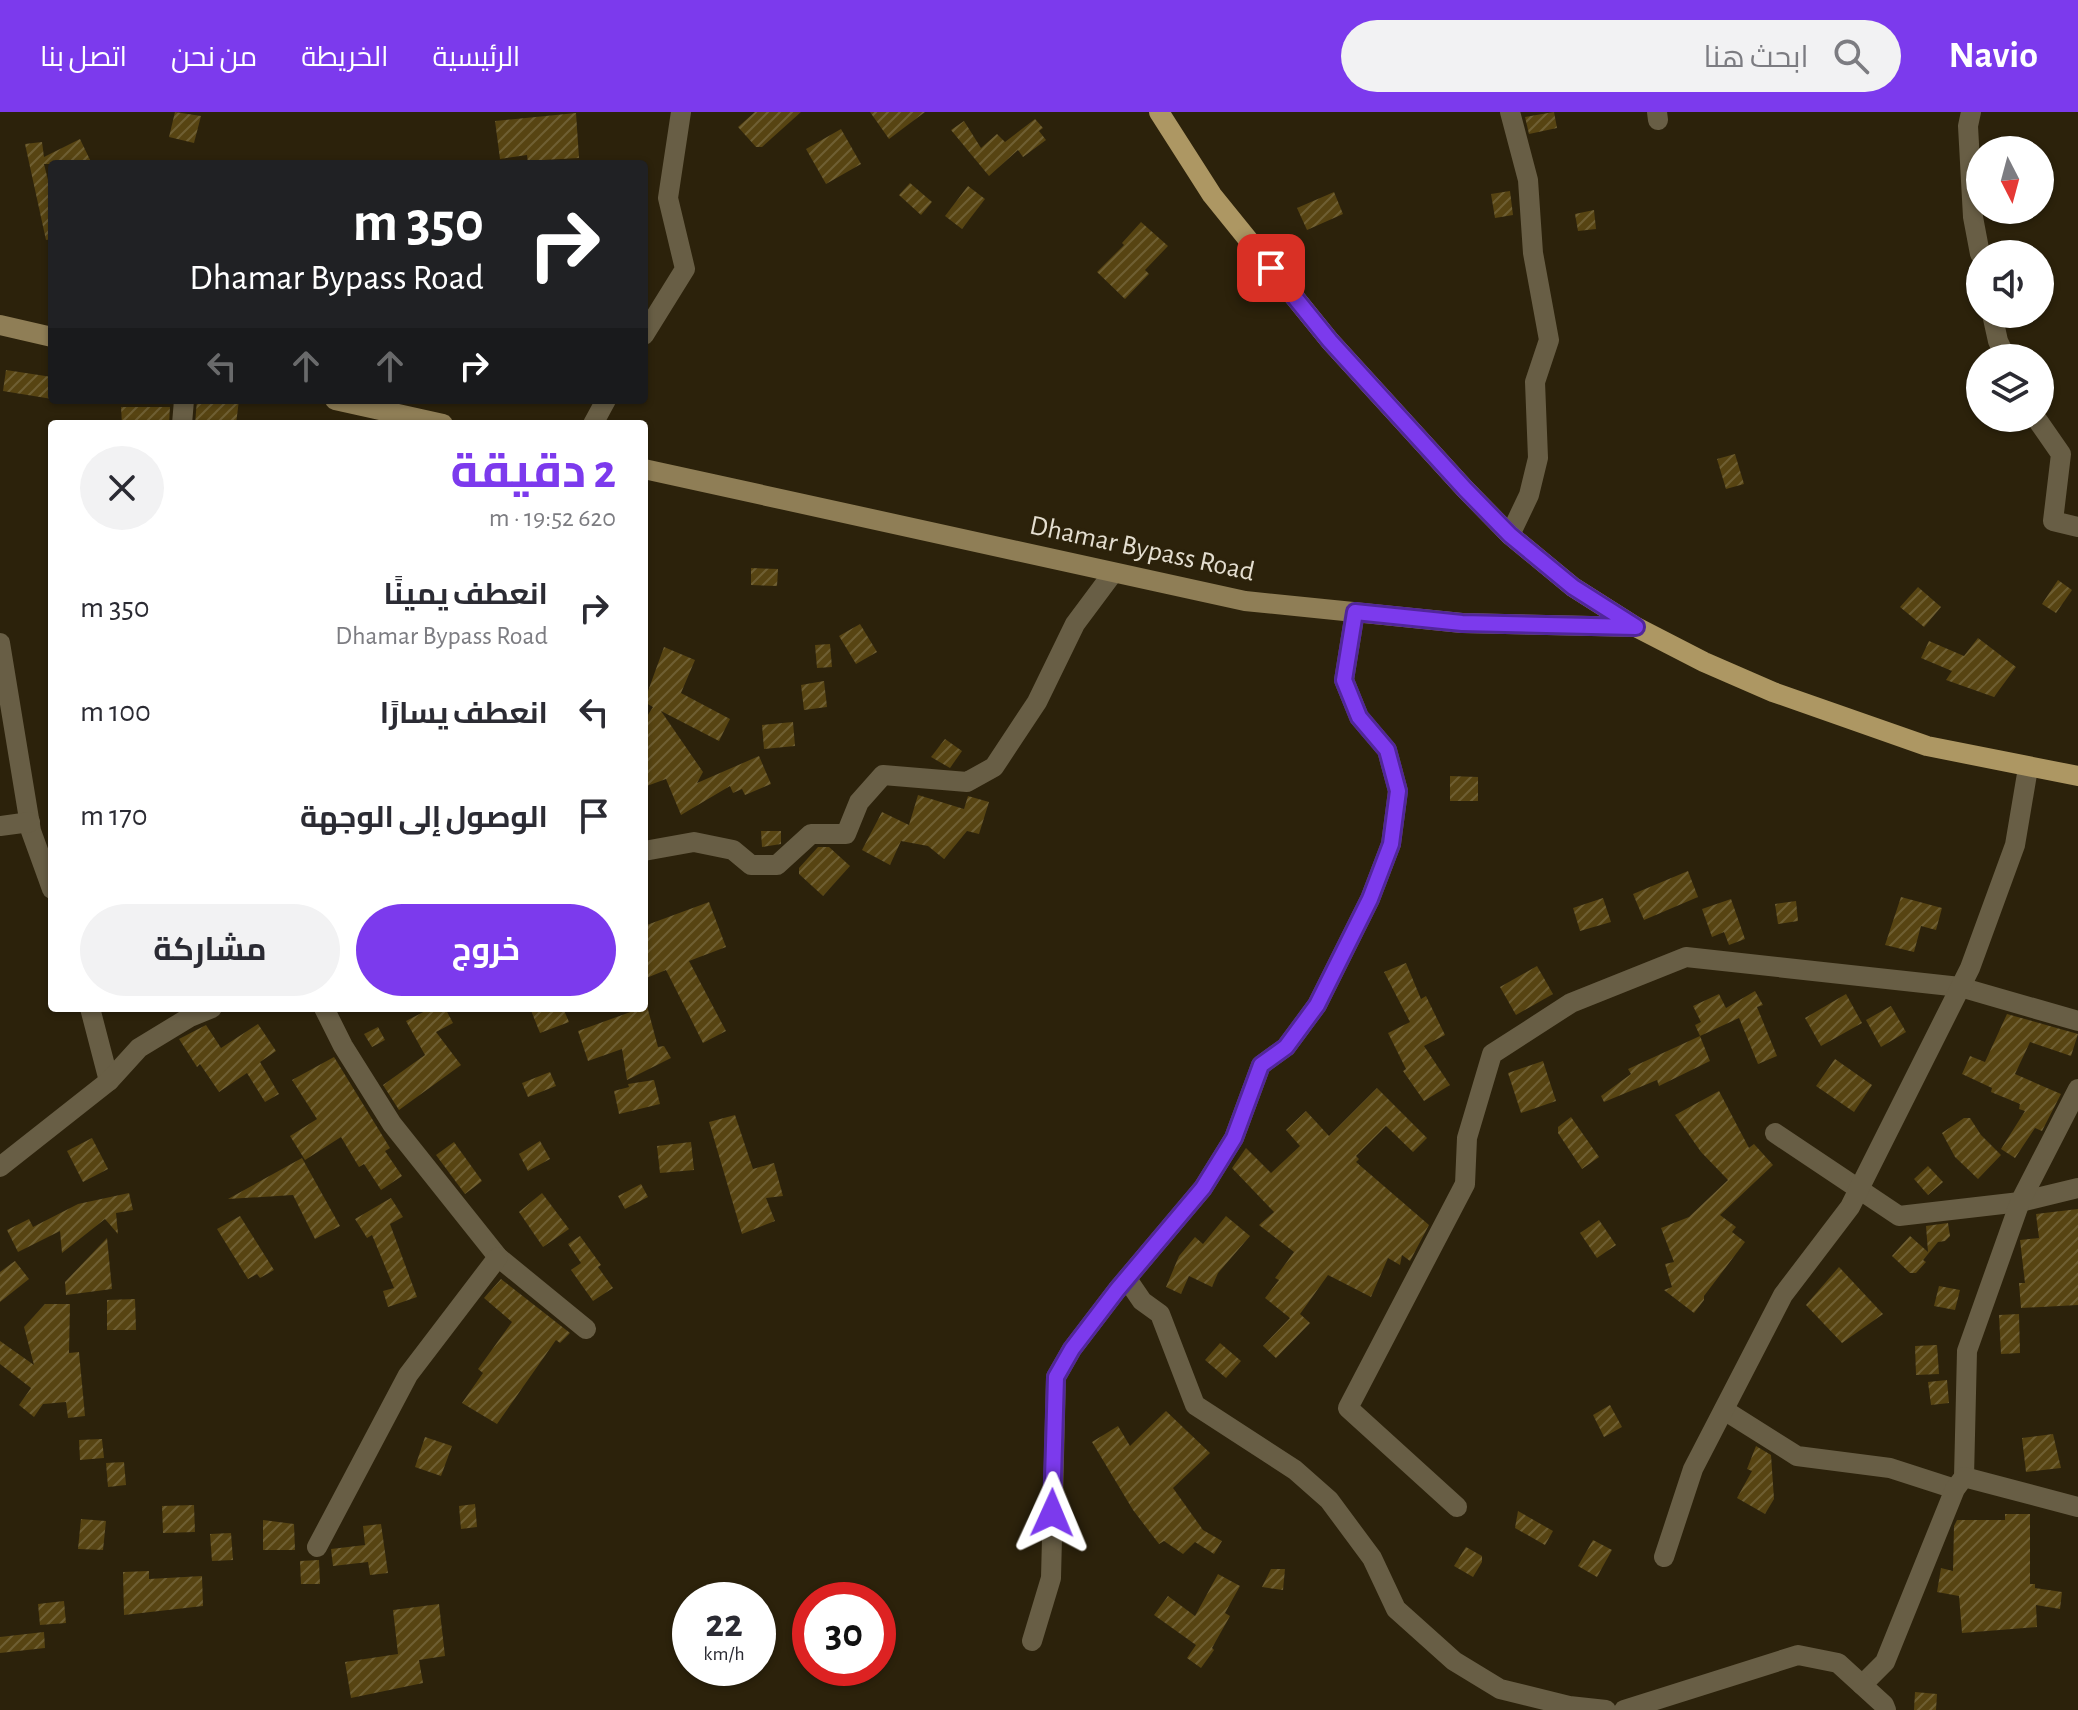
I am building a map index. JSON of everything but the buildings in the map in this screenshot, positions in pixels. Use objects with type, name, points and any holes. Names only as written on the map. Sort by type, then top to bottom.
[{"type":"main road","points":[[1159,112],[1212,195],[1330,341],[1510,535],[1573,587],[1636,627],[1704,662],[1773,692],[1927,746],[2078,776]]},
{"type":"main road","points":[[0,325],[48,336]]},
{"type":"main road","points":[[353,404],[425,420]]},
{"type":"main road","name":"Dhamar Bypass Road","points":[[648,470],[1245,601],[1462,623],[1636,627]]},
{"type":"street","points":[[648,329],[685,269],[668,198],[681,112]]},
{"type":"street","points":[[1510,112],[1528,180],[1533,253],[1549,340],[1535,382],[1538,458],[1529,495],[1510,535]]},
{"type":"street","points":[[1971,112],[1968,126],[1973,217],[1977,240]]},
{"type":"street","points":[[2046,432],[2061,454],[2053,521],[2078,527]]},
{"type":"street","points":[[648,850],[694,842],[733,850],[751,865],[777,865],[811,834],[846,834],[859,802],[883,775],[967,782],[994,767],[1037,702],[1075,624],[1113,573]]},
{"type":"street","points":[[1032,1641],[1051,1578],[1056,1377],[1072,1349],[1211,1175],[1234,1138],[1261,1065],[1286,1047],[1317,1005],[1370,899],[1391,844],[1398,791],[1387,750],[1359,717],[1344,680],[1355,612]]},
{"type":"street","points":[[0,643],[30,822],[48,877]]},
{"type":"street","points":[[1664,1557],[1693,1469],[1783,1295],[1850,1207],[1970,968],[2015,845],[2028,768]]},
{"type":"street","points":[[0,826],[30,822]]},
{"type":"street","points":[[1457,1507],[1348,1408],[1465,1184],[1467,1138],[1492,1054],[1571,1003],[1686,957],[1960,987],[2078,1021]]},
{"type":"street","points":[[91,1012],[109,1081]]},
{"type":"street","points":[[0,1167],[109,1081],[139,1048],[202,1012]]},
{"type":"street","points":[[326,1012],[343,1046],[392,1124],[498,1257],[586,1329]]},
{"type":"street","points":[[1862,1685],[1885,1662],[1960,1483],[1967,1351],[2020,1202],[2078,1089]]},
{"type":"street","points":[[1775,1133],[1899,1216],[2020,1202],[2078,1188]]},
{"type":"street","points":[[317,1547],[408,1375],[498,1257]]},
{"type":"street","points":[[1127,1279],[1142,1301],[1160,1314],[1195,1405],[1295,1470],[1329,1500],[1372,1558],[1396,1609],[1454,1661],[1500,1689],[1569,1706],[1606,1710]]},
{"type":"street","points":[[1724,1410],[1797,1456],[1890,1468],[2078,1507]]},
{"type":"street","points":[[1624,1710],[1798,1655],[1838,1663],[1886,1710]]},
{"type":"route","points":[[1052,1513],[1056,1377],[1072,1349],[1117,1290],[1203,1188],[1234,1138],[1261,1065],[1286,1047],[1317,1005],[1370,899],[1391,844],[1398,791],[1387,750],[1359,717],[1344,680],[1355,612],[1462,623],[1636,627],[1573,587],[1510,535],[1330,341],[1271,268]]}]
